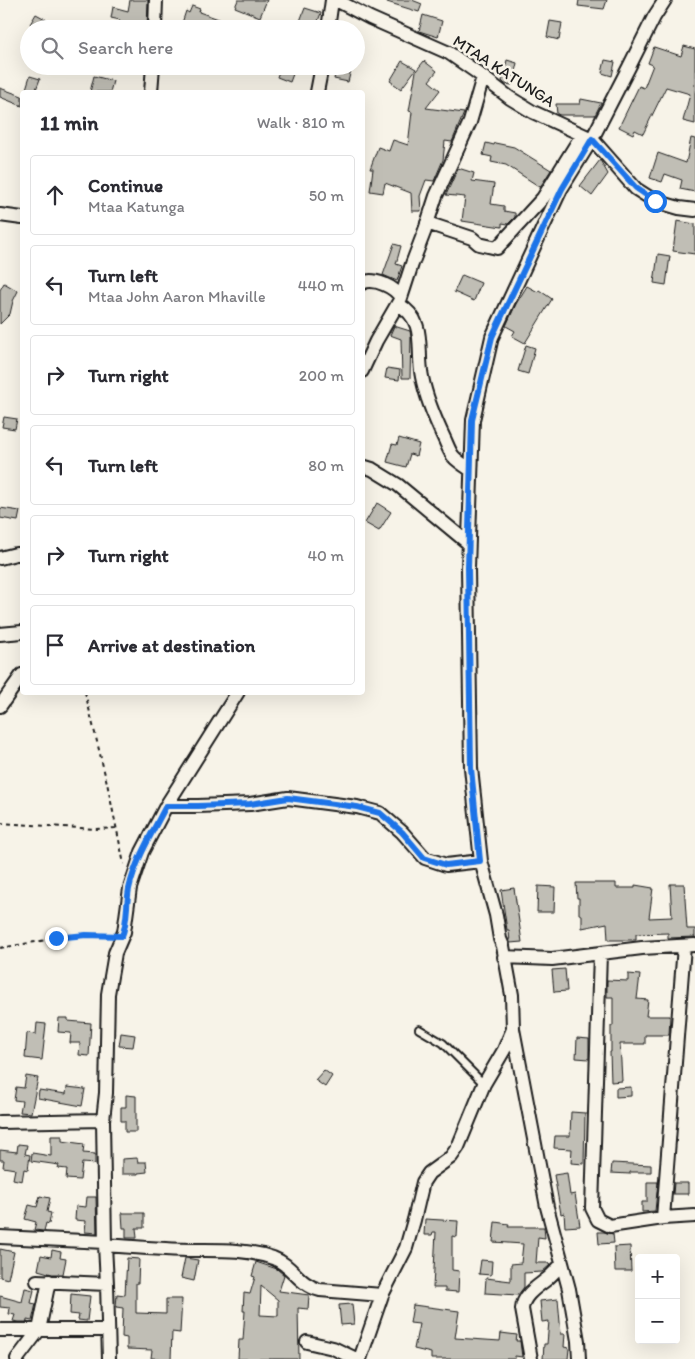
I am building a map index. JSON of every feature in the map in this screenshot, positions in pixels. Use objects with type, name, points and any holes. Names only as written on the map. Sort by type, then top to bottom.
[{"type":"street","points":[[155,20],[156,0]]},
{"type":"street","points":[[330,20],[334,0]]},
{"type":"street","name":"MTAA KATUNGA","points":[[334,0],[449,53],[510,98],[533,112],[587,137],[636,188],[655,201],[678,208],[695,210]]},
{"type":"street","points":[[427,223],[472,238],[479,244],[497,248],[543,198],[587,137],[630,67],[654,17],[665,0]]},
{"type":"street","points":[[151,90],[152,75]]},
{"type":"street","points":[[317,90],[320,75]]},
{"type":"street","points":[[365,365],[399,301],[436,196],[470,122],[483,77]]},
{"type":"street","points":[[579,1359],[578,1341],[569,1289],[547,1207],[514,1029],[512,995],[496,915],[480,861],[471,768],[468,543],[472,420],[492,337],[587,137]]},
{"type":"street","points":[[0,215],[20,218]]},
{"type":"street","points":[[365,282],[373,280],[391,288],[412,318],[418,330],[422,377],[433,415],[452,455],[471,470]]},
{"type":"street","points":[[365,467],[372,469],[398,485],[468,543]]},
{"type":"street","points":[[0,558],[20,554]]},
{"type":"street","points":[[0,634],[20,632]]},
{"type":"street","points":[[0,706],[20,678]]},
{"type":"street","points":[[109,1359],[103,1120],[106,1092],[108,994],[115,953],[122,936],[130,888],[142,852],[166,806],[236,695]]},
{"type":"street","points":[[166,806],[250,804],[288,798],[357,807],[380,813],[402,832],[424,858],[446,865],[480,861]]},
{"type":"street","points":[[504,957],[552,959],[642,948],[690,945],[663,1218]]},
{"type":"street","points":[[600,953],[592,1208],[598,1220],[610,1226],[663,1218],[695,1216]]},
{"type":"street","points":[[307,1342],[333,1348],[358,1359],[382,1295],[406,1248],[423,1182],[429,1173],[458,1147],[484,1084],[514,1029]]},
{"type":"street","points":[[0,1122],[103,1120]]},
{"type":"street","points":[[0,1237],[192,1250],[242,1250],[284,1263],[300,1280],[313,1288],[382,1295]]},
{"type":"street","points":[[531,1359],[522,1304],[530,1292],[552,1275],[562,1264]]},
{"type":"street","points":[[17,1359],[38,1330],[43,1281],[108,1284]]},
{"type":"street","points":[[0,1330],[108,1330]]},
{"type":"lane","points":[[419,1030],[443,1043],[484,1084]]},
{"type":"path","points":[[86,695],[108,782],[130,888]]},
{"type":"path","points":[[0,823],[96,829],[117,828]]},
{"type":"path","points":[[0,948],[32,941],[86,935],[122,936]]},
{"type":"building","points":[[130,0],[148,0],[147,20],[120,20],[111,18],[113,7],[128,11]]},
{"type":"building","points":[[238,0],[267,0],[260,17],[235,7]]},
{"type":"building","points":[[387,0],[412,0],[422,4],[419,12],[387,2]]},
{"type":"building","points":[[579,0],[607,0],[604,9],[578,6]]},
{"type":"building","points":[[192,6],[200,9],[199,12],[221,20],[183,20],[186,11],[189,13]]},
{"type":"building","points":[[305,8],[321,13],[318,20],[300,20]]},
{"type":"building","points":[[36,14],[47,20],[32,20]]},
{"type":"building","points":[[423,15],[442,21],[438,37],[419,31]]},
{"type":"building","points":[[550,21],[562,23],[559,40],[547,37]]},
{"type":"building","points":[[684,46],[695,49],[695,124],[683,121],[690,94],[666,87],[643,134],[635,130],[633,134],[619,127],[639,86],[644,88],[653,65],[648,63],[654,47],[681,56]]},
{"type":"building","points":[[507,60],[517,63],[512,85],[505,84],[502,81]]},
{"type":"building","points":[[605,60],[615,62],[612,76],[602,73]]},
{"type":"building","points":[[402,61],[416,69],[401,89],[390,81]]},
{"type":"building","points":[[424,61],[437,71],[429,81],[440,90],[426,108],[464,113],[452,142],[445,141],[443,160],[434,181],[426,180],[420,196],[421,211],[412,211],[411,193],[385,183],[383,193],[370,191],[373,169],[370,169],[378,147],[389,151],[393,140],[408,145],[412,112],[409,111],[416,71]]},
{"type":"building","points":[[278,75],[293,75],[290,82],[277,77]]},
{"type":"building","points":[[335,75],[350,75],[348,82],[334,79]]},
{"type":"building","points":[[30,76],[40,79],[36,90],[26,90]]},
{"type":"building","points":[[94,76],[113,81],[111,90],[90,90]]},
{"type":"building","points":[[0,88],[20,95],[20,105],[0,97]]},
{"type":"building","points":[[581,99],[601,103],[595,115],[557,114],[556,104],[580,104]]},
{"type":"building","points":[[691,138],[695,139],[695,192],[680,189],[682,180],[665,174],[662,182],[650,178],[658,153],[686,163]]},
{"type":"building","points":[[486,143],[514,147],[551,170],[540,187],[506,165],[491,162],[492,157],[483,155]]},
{"type":"building","points":[[600,160],[608,174],[592,196],[580,186]]},
{"type":"building","points":[[458,168],[474,173],[472,181],[494,184],[491,204],[504,206],[504,211],[515,213],[515,217],[508,224],[502,223],[502,227],[462,221],[465,197],[446,195]]},
{"type":"building","points":[[677,221],[695,224],[695,254],[673,251]]},
{"type":"building","points":[[394,244],[401,246],[396,264],[402,266],[397,281],[383,275]]},
{"type":"building","points":[[658,254],[670,256],[666,285],[654,283]]},
{"type":"building","points":[[462,275],[481,283],[474,301],[454,292]]},
{"type":"building","points":[[4,283],[18,291],[10,314],[0,324],[0,290]]},
{"type":"building","points":[[527,286],[538,292],[539,290],[552,299],[525,343],[512,336],[515,331],[506,326]]},
{"type":"building","points":[[394,326],[410,331],[410,378],[402,378],[401,339],[390,335]]},
{"type":"building","points":[[526,345],[535,348],[528,374],[518,371]]},
{"type":"building","points":[[387,368],[400,370],[399,380],[385,378]]},
{"type":"building","points":[[4,417],[17,419],[15,429],[2,427]]},
{"type":"building","points":[[399,438],[419,444],[416,456],[410,454],[406,467],[387,462],[392,444],[397,445]]},
{"type":"building","points":[[377,503],[391,512],[379,531],[365,523]]},
{"type":"building","points":[[0,508],[20,511],[18,521],[0,518]]},
{"type":"building","points":[[576,883],[616,883],[616,888],[635,888],[635,885],[653,888],[649,918],[672,917],[670,884],[684,884],[687,929],[695,929],[695,937],[668,938],[668,933],[636,934],[636,940],[608,940],[607,923],[582,928],[582,915],[579,914],[579,898],[577,898]]},
{"type":"building","points":[[538,886],[555,887],[554,912],[537,912]]},
{"type":"building","points":[[514,888],[522,942],[510,943],[501,890]]},
{"type":"building","points":[[565,969],[567,991],[554,992],[552,970]]},
{"type":"building","points":[[628,974],[640,975],[637,999],[648,1000],[646,1016],[670,1016],[669,1035],[645,1035],[645,1044],[620,1044],[622,1081],[611,1082],[610,1052],[611,1026],[613,1026],[613,997],[607,997],[607,980],[628,981]]},
{"type":"building","points":[[59,1018],[68,1018],[68,1021],[91,1023],[89,1056],[79,1055],[80,1043],[70,1043],[71,1033],[58,1032]]},
{"type":"building","points":[[37,1023],[46,1024],[42,1060],[25,1058],[27,1033],[36,1034]]},
{"type":"building","points":[[121,1033],[135,1035],[133,1047],[119,1046]]},
{"type":"building","points":[[577,1038],[589,1039],[589,1059],[576,1058]]},
{"type":"building","points":[[324,1070],[332,1076],[325,1087],[315,1080]]},
{"type":"building","points":[[26,1076],[38,1078],[31,1113],[20,1112],[22,1101],[14,1100],[16,1087],[24,1088]]},
{"type":"building","points":[[67,1087],[85,1089],[82,1106],[38,1098],[39,1090],[66,1094]]},
{"type":"building","points":[[631,1087],[631,1096],[616,1097],[616,1088]]},
{"type":"building","points":[[126,1095],[136,1096],[136,1132],[125,1132],[125,1121],[121,1121],[121,1107],[126,1107]]},
{"type":"building","points":[[571,1112],[585,1113],[584,1164],[571,1163],[572,1149],[554,1148],[555,1136],[570,1136]]},
{"type":"building","points":[[51,1136],[62,1136],[62,1141],[84,1144],[83,1153],[95,1154],[95,1164],[82,1163],[80,1180],[66,1179],[67,1169],[58,1168],[59,1165],[31,1161],[32,1153],[51,1156]]},
{"type":"building","points":[[18,1144],[27,1145],[25,1154],[30,1155],[28,1170],[24,1169],[22,1181],[13,1179],[15,1169],[3,1167],[4,1160],[0,1160],[0,1150],[17,1152]]},
{"type":"building","points":[[137,1158],[138,1162],[146,1162],[147,1172],[122,1174],[122,1159]]},
{"type":"building","points":[[612,1163],[651,1165],[651,1172],[611,1173]]},
{"type":"building","points":[[567,1173],[570,1195],[575,1194],[580,1226],[565,1227],[564,1213],[561,1214],[554,1175]]},
{"type":"building","points":[[647,1182],[658,1182],[655,1211],[642,1212],[642,1202],[647,1202]]},
{"type":"building","points":[[674,1183],[688,1183],[688,1194],[673,1194]]},
{"type":"building","points":[[40,1196],[50,1198],[47,1212],[51,1213],[49,1224],[46,1223],[44,1231],[34,1230],[36,1222],[25,1219],[29,1205],[37,1207]]},
{"type":"building","points":[[87,1197],[96,1197],[97,1233],[85,1232],[86,1221],[75,1220],[76,1206],[86,1207]]},
{"type":"building","points":[[122,1213],[144,1213],[144,1228],[136,1228],[137,1238],[126,1238],[126,1228],[123,1228]]},
{"type":"building","points":[[425,1219],[458,1221],[457,1237],[452,1236],[452,1270],[459,1271],[458,1292],[445,1291],[445,1288],[433,1288],[436,1232],[433,1232],[432,1235],[424,1235]]},
{"type":"building","points":[[495,1222],[509,1224],[508,1227],[544,1227],[545,1238],[538,1237],[536,1263],[550,1263],[550,1265],[542,1272],[524,1273],[524,1287],[518,1295],[485,1293],[486,1278],[511,1281],[511,1264],[521,1263],[523,1244],[493,1242]]},
{"type":"building","points":[[598,1232],[613,1234],[614,1243],[599,1244]]},
{"type":"building","points":[[630,1246],[631,1271],[615,1271],[614,1247]]},
{"type":"building","points":[[0,1249],[14,1252],[8,1279],[0,1277]]},
{"type":"building","points":[[52,1250],[61,1252],[60,1258],[66,1259],[63,1274],[52,1274],[38,1270],[41,1255],[51,1257]]},
{"type":"building","points":[[127,1258],[139,1259],[138,1283],[136,1283],[136,1313],[166,1314],[166,1299],[182,1299],[180,1333],[172,1332],[171,1359],[151,1358],[152,1350],[127,1349],[127,1338],[122,1337],[123,1308],[116,1307],[117,1294],[125,1295]]},
{"type":"building","points":[[185,1258],[198,1260],[194,1281],[181,1278]]},
{"type":"building","points":[[481,1260],[492,1261],[491,1275],[479,1274]]},
{"type":"building","points":[[256,1262],[277,1269],[284,1275],[279,1291],[309,1295],[308,1309],[298,1308],[299,1359],[238,1359],[239,1340],[243,1340],[244,1293],[250,1294],[255,1277],[252,1276]],"holes":[[[261,1286],[278,1300],[278,1316],[260,1315]]]},
{"type":"building","points":[[25,1288],[34,1290],[31,1303],[36,1304],[32,1321],[13,1321],[15,1315],[9,1314],[10,1308],[0,1307],[0,1296],[22,1302]]},
{"type":"building","points":[[71,1294],[90,1296],[87,1321],[78,1320],[79,1315],[70,1314]]},
{"type":"building","points":[[558,1299],[561,1334],[565,1334],[564,1347],[569,1348],[568,1359],[543,1359],[544,1344],[547,1344],[549,1321],[542,1322],[540,1301]]},
{"type":"building","points":[[352,1304],[354,1324],[341,1325],[339,1305]]},
{"type":"building","points":[[413,1305],[459,1311],[455,1338],[500,1341],[501,1333],[517,1335],[516,1341],[520,1341],[522,1357],[515,1356],[515,1359],[431,1359],[431,1353],[414,1349],[419,1324],[410,1323]]},
{"type":"route","points":[[56,938],[86,935],[122,936],[130,888],[142,852],[166,806],[250,804],[288,798],[357,807],[380,813],[402,832],[424,858],[446,865],[480,861],[471,768],[468,568],[472,420],[492,337],[562,189],[592,139],[636,188],[655,201]]}]
